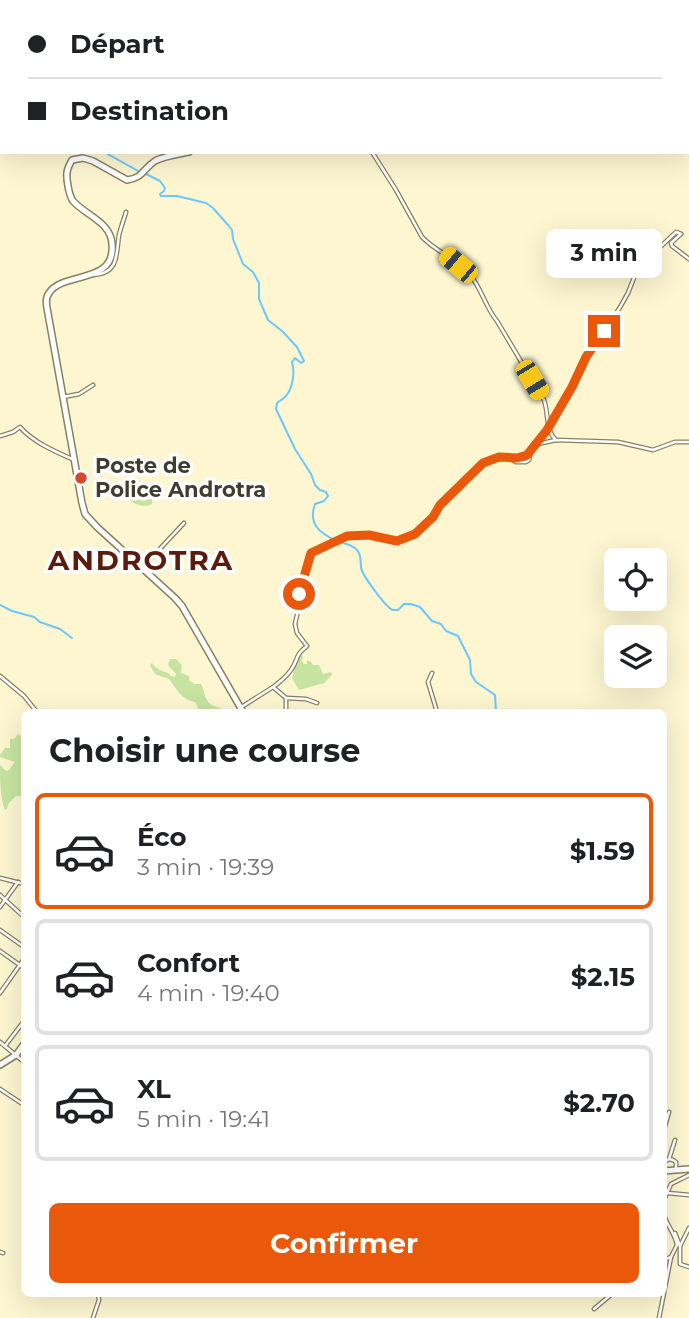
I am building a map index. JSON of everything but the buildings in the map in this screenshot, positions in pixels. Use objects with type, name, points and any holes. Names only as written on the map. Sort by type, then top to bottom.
[{"type":"street","points":[[180,154],[159,159],[135,179],[127,180],[93,161],[83,158],[72,160],[66,176],[71,198],[110,234],[111,254],[99,272],[54,287],[46,300],[85,514],[182,606],[241,709]]},
{"type":"street","points":[[373,154],[422,237],[471,276],[544,400],[549,431],[556,440]]},
{"type":"street","points":[[91,275],[97,276],[111,270],[116,261],[126,212]]},
{"type":"street","points":[[243,709],[285,677],[293,667],[298,653],[307,646],[295,624],[300,587],[311,553],[347,536],[369,535],[397,541],[415,534],[483,463],[494,458],[527,455],[549,426],[586,357],[628,293],[641,260],[655,252],[676,232],[681,234],[671,243],[672,246],[689,259]]},
{"type":"street","points":[[63,397],[79,394],[93,385]]},
{"type":"street","points":[[0,436],[20,427],[51,449],[75,460]]},
{"type":"street","points":[[535,445],[556,440],[618,442],[653,450],[675,442],[689,442]]},
{"type":"street","points":[[508,457],[516,462],[526,462],[532,449]]},
{"type":"street","points":[[142,568],[184,523]]},
{"type":"street","points":[[432,673],[428,682],[436,709]]},
{"type":"street","points":[[0,676],[24,696],[35,709]]},
{"type":"street","points":[[273,687],[286,698],[306,699],[317,703]]},
{"type":"street","points":[[286,698],[286,709]]},
{"type":"street","points":[[0,878],[21,883]]},
{"type":"street","points":[[0,906],[18,882]]},
{"type":"street","points":[[0,895],[21,914]]},
{"type":"street","points":[[0,930],[21,945]]},
{"type":"street","points":[[0,951],[20,965],[0,993]]},
{"type":"street","points":[[5,1046],[21,1025]]},
{"type":"street","points":[[0,1042],[21,1059]]},
{"type":"street","points":[[0,1065],[16,1055],[21,1048]]},
{"type":"street","points":[[0,1089],[21,1103]]},
{"type":"street","points":[[667,1119],[669,1112]]},
{"type":"street","points":[[675,1140],[669,1160],[676,1162],[676,1170]]},
{"type":"street","points":[[667,1171],[689,1169]]},
{"type":"street","points":[[689,1175],[671,1184],[667,1193],[689,1195]]},
{"type":"street","points":[[667,1222],[677,1245],[671,1257],[667,1277]]},
{"type":"street","points":[[680,1247],[689,1228]]},
{"type":"street","points":[[672,1231],[676,1234],[680,1247],[680,1264],[689,1267]]},
{"type":"street","points":[[667,1258],[671,1257]]},
{"type":"street","points":[[93,1318],[99,1297]]},
{"type":"street","points":[[594,1309],[608,1297]]},
{"type":"street","points":[[659,1318],[663,1297]]},
{"type":"green space","points":[[138,479],[151,494],[152,504],[148,506],[132,502],[121,494],[129,484]]},
{"type":"green space","points":[[298,654],[303,656],[304,664],[307,664],[307,660],[313,665],[319,665],[323,674],[331,672],[332,675],[324,683],[299,690],[292,678]]},
{"type":"green space","points":[[170,659],[176,659],[182,665],[181,673],[189,676],[189,680],[194,684],[201,684],[209,702],[222,709],[198,709],[195,702],[177,691],[169,679],[155,674],[150,665],[152,663],[175,677],[176,674],[168,665]]},
{"type":"green space","points":[[18,734],[21,736],[21,796],[16,796],[5,810],[1,794],[0,765],[6,771],[15,762],[0,755],[5,748],[10,748],[10,739],[14,739]]},
{"type":"waterway","points":[[108,154],[140,172]]},
{"type":"waterway","points":[[146,174],[160,181],[165,188],[161,196],[177,196],[206,203],[228,225],[243,264],[253,272],[259,283],[259,299],[268,320],[297,347],[304,361],[301,363],[295,358],[292,362],[290,389],[277,403],[276,409],[315,485],[328,496],[324,501],[315,504],[313,517],[317,527],[331,538],[357,550],[364,575],[390,608],[398,610],[404,604],[420,607],[432,621],[458,636],[470,660],[471,674],[476,682],[495,695],[496,709]]},
{"type":"waterway","points":[[0,605],[34,617],[72,638]]},
{"type":"place","name":"Poste de Police Androtra","points":[[81,478]]},
{"type":"district","name":"ANDROTRA","points":[[141,560]]},
{"type":"route","points":[[299,594],[313,551],[347,536],[369,535],[397,541],[415,534],[483,463],[499,457],[517,458],[527,455],[547,430],[586,357],[604,331]]}]
